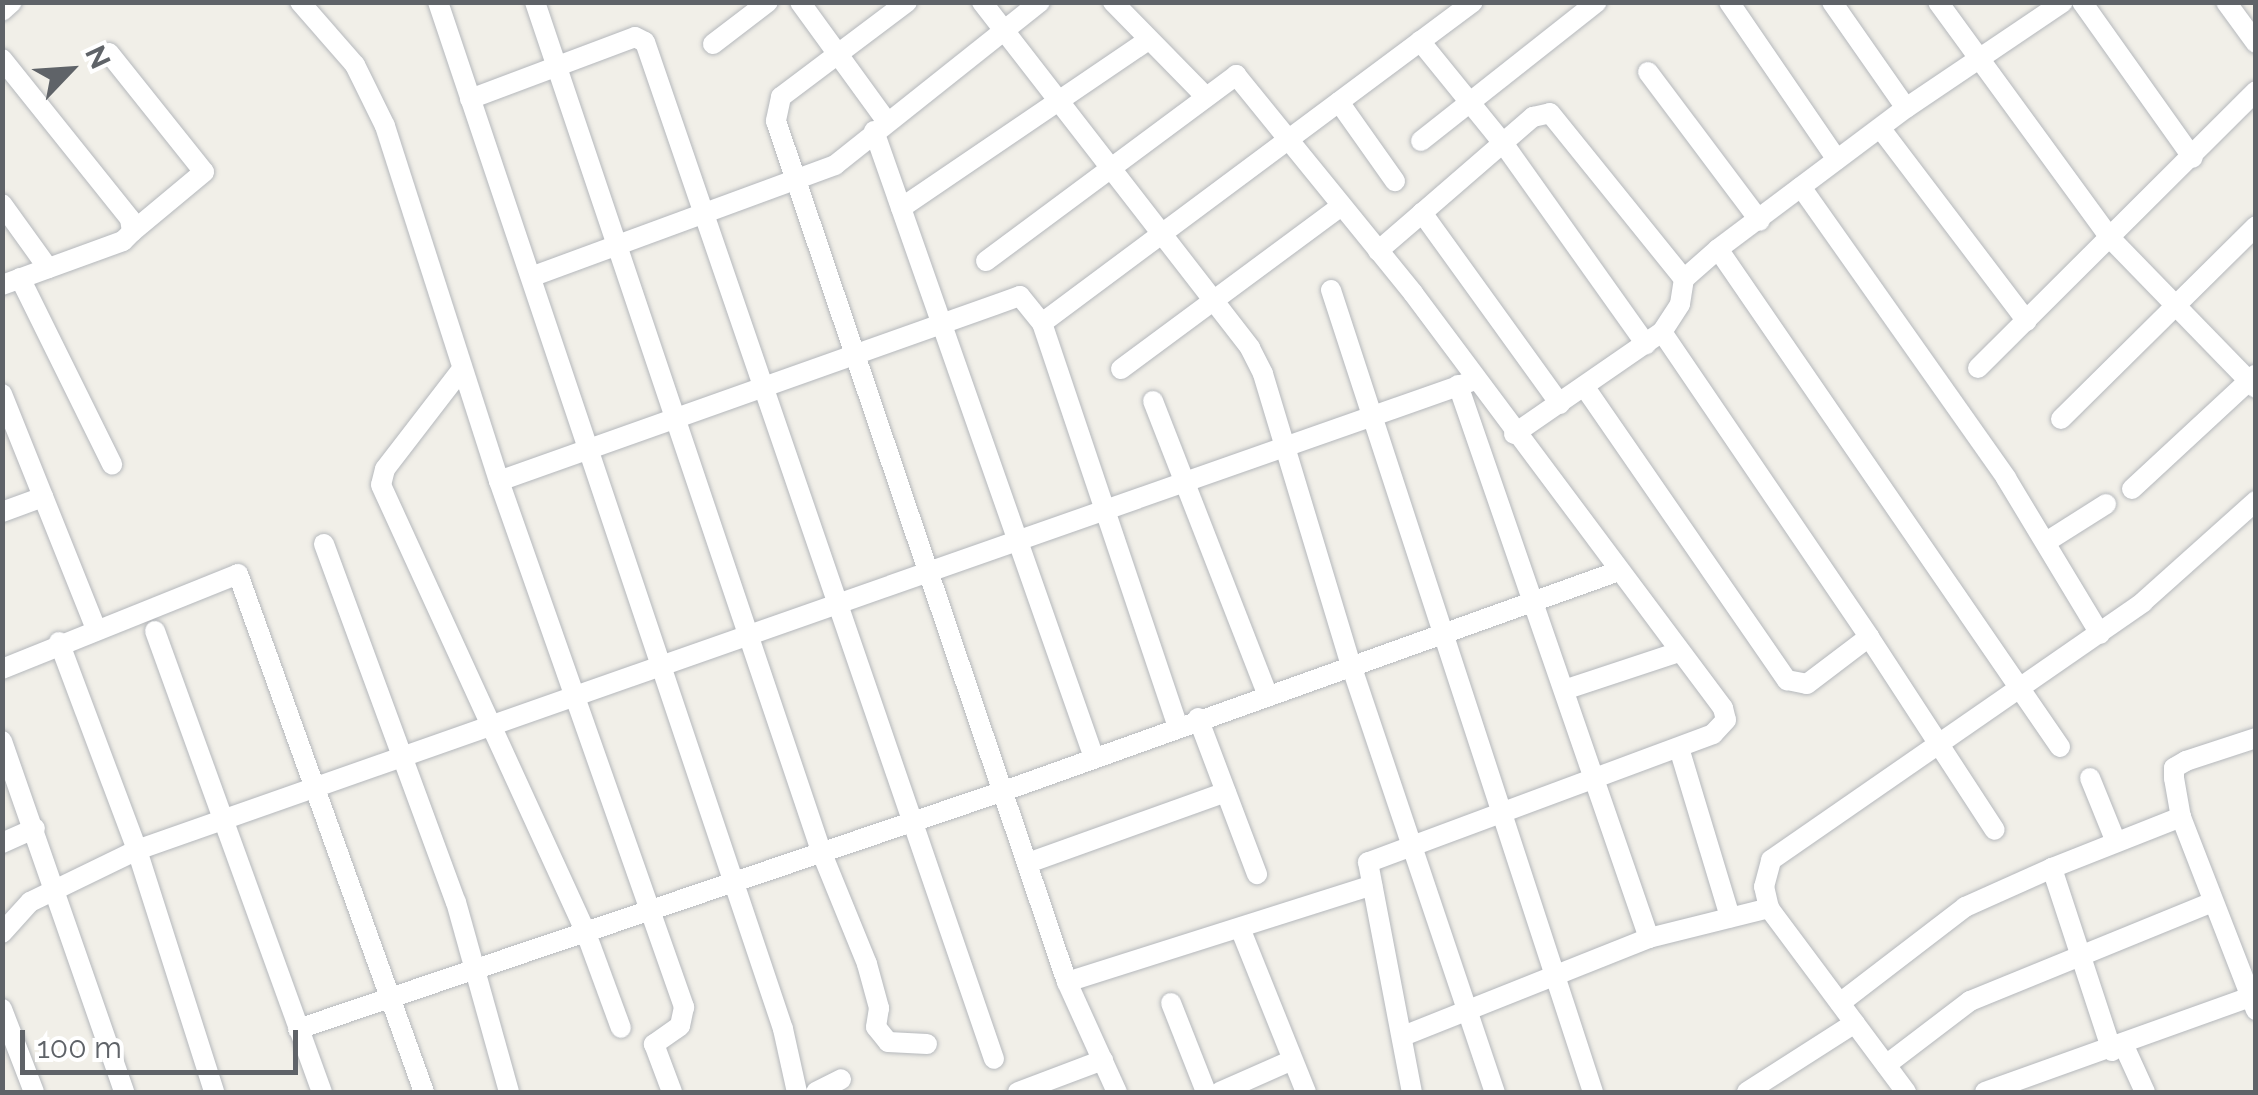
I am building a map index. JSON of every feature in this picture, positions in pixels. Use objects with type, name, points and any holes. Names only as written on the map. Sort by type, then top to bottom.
[{"type":"street","points":[[2,12],[12,2]]},
{"type":"street","points":[[300,2],[374,97],[499,481],[685,1018],[654,1044],[672,1092]]},
{"type":"street","points":[[438,2],[734,882],[797,1092]]},
{"type":"street","points":[[535,2],[821,851],[867,964],[880,1036],[897,1045],[927,1044]]},
{"type":"street","points":[[713,44],[768,2]]},
{"type":"street","points":[[800,2],[839,54],[880,125],[901,208],[1094,755]]},
{"type":"street","points":[[907,2],[774,108],[1067,982],[1117,1092]]},
{"type":"street","points":[[982,2],[1213,301],[1263,374],[1281,447],[1351,665],[1495,1092]]},
{"type":"street","points":[[530,278],[836,165],[880,125],[1040,2]]},
{"type":"street","points":[[1113,2],[1206,97]]},
{"type":"street","points":[[1042,323],[1473,2]]},
{"type":"street","points":[[1421,140],[1597,2]]},
{"type":"street","points":[[1729,2],[1837,160]]},
{"type":"street","points":[[1832,2],[1906,108]]},
{"type":"street","points":[[1938,2],[2110,238],[2175,309],[2253,381],[2132,489]]},
{"type":"street","points":[[1514,434],[1654,338],[1680,304],[1684,279],[1718,249],[1906,108],[2063,2]]},
{"type":"street","points":[[2082,2],[2193,158]]},
{"type":"street","points":[[2226,2],[2256,44]]},
{"type":"street","points":[[470,98],[640,37],[994,1059]]},
{"type":"street","points":[[901,208],[1060,104],[1148,40]]},
{"type":"street","points":[[1420,42],[1654,338],[1869,637],[1995,830]]},
{"type":"street","points":[[109,53],[204,172],[132,232],[11,281],[112,464]]},
{"type":"street","points":[[2,58],[130,220],[132,232]]},
{"type":"street","points":[[1648,72],[1760,221]]},
{"type":"street","points":[[986,262],[1236,76],[1378,251],[1466,383],[1514,434],[1726,720],[1712,734],[1679,748],[1374,856],[1368,866],[1412,1092]]},
{"type":"street","points":[[1978,368],[2256,91]]},
{"type":"street","points":[[1338,102],[1394,181]]},
{"type":"street","points":[[1378,251],[1533,117],[1550,113],[1684,279]]},
{"type":"street","points":[[1881,129],[2027,321]]},
{"type":"street","points":[[1801,187],[2046,542],[2100,634]]},
{"type":"street","points":[[2,204],[48,268]]},
{"type":"street","points":[[1120,369],[1341,206]]},
{"type":"street","points":[[1422,213],[1560,404]]},
{"type":"street","points":[[2062,419],[2256,226]]},
{"type":"street","points":[[1718,249],[2060,747]]},
{"type":"street","points":[[1332,290],[1593,1092]]},
{"type":"street","points":[[499,481],[856,358],[1020,296],[1042,323],[1188,722],[1226,792],[1256,874]]},
{"type":"street","points":[[462,369],[385,469],[382,484],[488,727],[586,933],[621,1028]]},
{"type":"street","points":[[4,927],[57,888],[138,850],[319,791],[406,755],[660,664],[1466,383]]},
{"type":"street","points":[[1466,383],[1532,602],[1650,938]]},
{"type":"street","points":[[1586,388],[1786,680],[1807,684],[1869,637]]},
{"type":"street","points":[[2,394],[95,627]]},
{"type":"street","points":[[1153,401],[1189,479],[1267,694]]},
{"type":"street","points":[[2,512],[43,497]]},
{"type":"street","points":[[1905,1092],[1768,908],[1764,887],[1771,860],[2024,690],[2100,634],[2256,501]]},
{"type":"street","points":[[2046,542],[2106,504]]},
{"type":"street","points":[[324,544],[406,755],[474,965],[509,1092]]},
{"type":"street","points":[[298,1028],[474,965],[586,933],[912,819],[1004,791],[1094,755],[1616,572]]},
{"type":"street","points":[[2,669],[95,627],[238,574],[424,1092]]},
{"type":"street","points":[[155,631],[322,1092]]},
{"type":"street","points":[[60,642],[138,850],[214,1092]]},
{"type":"street","points":[[1564,690],[1679,652]]},
{"type":"street","points":[[1984,1092],[2254,1001],[2182,816],[2174,768],[2256,738]]},
{"type":"street","points":[[2,741],[57,888],[124,1092]]},
{"type":"street","points":[[1679,748],[1730,916]]},
{"type":"street","points":[[2090,778],[2116,842]]},
{"type":"street","points":[[1028,863],[1226,792]]},
{"type":"street","points":[[1840,1003],[1965,908],[2182,816]]},
{"type":"street","points":[[2,843],[35,828]]},
{"type":"street","points":[[2052,868],[2118,1048],[2145,1092]]},
{"type":"street","points":[[1067,982],[1372,885]]},
{"type":"street","points":[[1886,1065],[1970,1001],[2082,952],[2213,902]]},
{"type":"street","points":[[1403,1036],[1468,1006],[1650,938],[1768,908]]},
{"type":"street","points":[[1240,928],[1290,1061],[1306,1092]]},
{"type":"street","points":[[1171,1004],[1206,1092]]},
{"type":"street","points":[[2,1008],[34,1092]]},
{"type":"street","points":[[1747,1092],[1855,1023]]},
{"type":"street","points":[[1018,1092],[1103,1060]]},
{"type":"street","points":[[1223,1092],[1290,1061]]},
{"type":"street","points":[[816,1092],[841,1079]]}]
